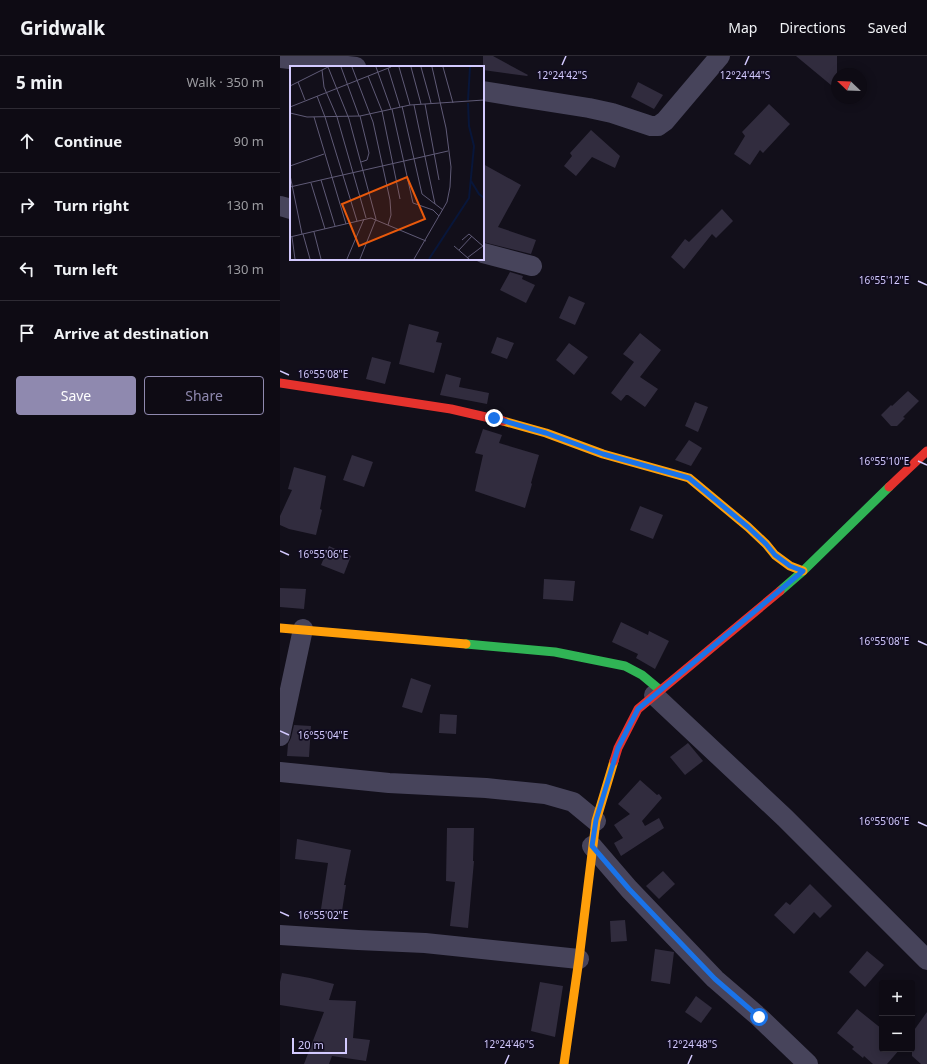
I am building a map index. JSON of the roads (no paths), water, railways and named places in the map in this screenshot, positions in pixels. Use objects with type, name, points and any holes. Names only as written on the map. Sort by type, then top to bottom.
[{"type":"street","points":[[484,91],[589,108],[612,113],[651,126],[658,126],[665,121],[720,56]]},
{"type":"street","points":[[280,58],[348,66]]},
{"type":"street","points":[[280,206],[290,209]]},
{"type":"street","points":[[484,253],[532,266]]},
{"type":"street","points":[[280,383],[451,409],[494,418],[546,433],[603,454],[689,478],[748,527],[775,555],[790,566],[803,571]]},
{"type":"street","points":[[564,1064],[579,959],[596,820],[618,748],[638,709],[803,571],[927,451]]},
{"type":"street","points":[[280,628],[555,652],[625,666],[642,675],[657,693],[927,960]]},
{"type":"street","points":[[280,736],[303,629]]},
{"type":"street","points":[[280,772],[389,783],[486,788],[545,794],[573,802],[596,820]]},
{"type":"street","points":[[592,846],[629,889],[715,979],[759,1017],[808,1064]]},
{"type":"street","points":[[280,935],[425,943],[579,959]]}]
